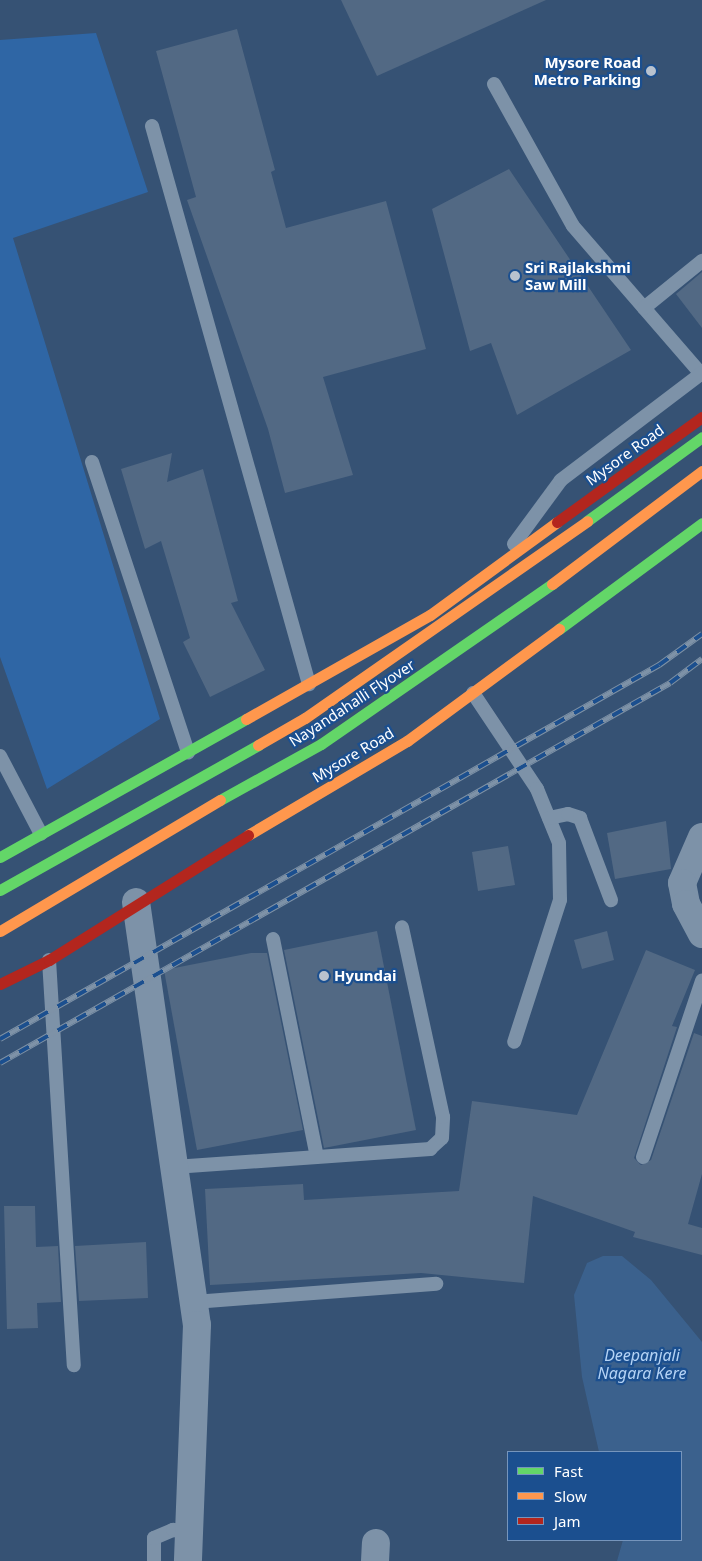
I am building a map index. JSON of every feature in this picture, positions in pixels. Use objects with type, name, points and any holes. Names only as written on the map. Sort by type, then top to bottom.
[{"type":"main road","name":"Mysore Road","points":[[0,857],[188,753],[430,615],[702,417]]},
{"type":"main road","name":"Nayandahalli Flyover","points":[[0,890],[305,718],[490,592],[702,437]]},
{"type":"main road","name":"Nayandahalli Flyover","points":[[0,931],[125,853],[321,744],[512,614],[702,471]]},
{"type":"main road","name":"Mysore Road","points":[[0,984],[49,960],[136,902],[407,741],[702,523]]},
{"type":"street","points":[[702,838],[682,883],[686,904],[702,934]]},
{"type":"street","points":[[136,902],[197,1325],[188,1561]]},
{"type":"lane","points":[[494,84],[573,226],[701,374],[561,480],[499,564]]},
{"type":"lane","points":[[152,126],[308,684]]},
{"type":"lane","points":[[644,308],[702,261]]},
{"type":"lane","points":[[92,462],[188,753]]},
{"type":"lane","points":[[473,693],[537,789],[559,843],[560,900],[514,1042]]},
{"type":"lane","points":[[0,756],[41,834]]},
{"type":"lane","points":[[549,818],[568,814],[580,818],[612,900]]},
{"type":"lane","points":[[174,1167],[430,1149],[442,1138],[443,1117],[402,927]]},
{"type":"lane","points":[[273,939],[316,1157]]},
{"type":"lane","points":[[49,960],[74,1365]]},
{"type":"lane","points":[[643,1157],[702,981]]},
{"type":"lane","points":[[194,1302],[436,1284]]},
{"type":"lane","points":[[154,1561],[154,1538],[173,1530],[189,1532]]},
{"type":"shaded area","points":[[96,33],[148,192],[13,238],[160,719],[47,789],[0,657],[0,40]]},
{"type":"water","name":"Deepanjali Nagara Kere","points":[[603,1256],[622,1256],[651,1280],[702,1342],[702,1561],[617,1561],[623,1541],[682,1541],[682,1451],[599,1451],[582,1377],[574,1295],[587,1263]]},
{"type":"building","points":[[341,0],[546,0],[377,76]]},
{"type":"building","points":[[237,29],[275,170],[271,172],[286,228],[386,201],[426,349],[323,377],[353,475],[285,493],[268,429],[187,200],[196,197],[156,51]]},
{"type":"building","name":"Sri Rajlakshmi Saw Mill","points":[[509,169],[631,350],[517,415],[491,343],[470,351],[432,209]]},
{"type":"building","points":[[702,272],[702,328],[676,294]]},
{"type":"building","points":[[172,453],[167,482],[203,469],[238,601],[231,603],[265,670],[210,697],[183,642],[190,638],[161,541],[145,549],[121,469]]},
{"type":"building","points":[[666,821],[671,869],[615,879],[607,833]]},
{"type":"building","points":[[508,846],[515,885],[478,891],[472,852]]},
{"type":"building","points":[[377,931],[416,1130],[324,1148],[284,950]]},
{"type":"building","points":[[607,931],[614,960],[582,969],[574,940]]},
{"type":"building","points":[[646,950],[695,970],[672,1026],[677,1027],[634,1158],[641,1165],[651,1160],[694,1033],[702,1036],[702,1174],[688,1224],[702,1228],[702,1255],[633,1237],[635,1232],[533,1196],[524,1283],[421,1273],[210,1285],[205,1189],[303,1184],[304,1200],[459,1191],[472,1101],[577,1115]]},
{"type":"building","points":[[251,953],[267,953],[303,1130],[197,1150],[164,970]]},
{"type":"building","points":[[4,1206],[35,1206],[36,1247],[58,1246],[61,1302],[37,1303],[38,1328],[7,1329]]},
{"type":"building","points":[[146,1242],[148,1298],[79,1301],[75,1246]]},
{"type":"railway","points":[[0,1039],[659,665],[702,634]]},
{"type":"railway","points":[[0,1063],[670,683],[702,659]]},
{"type":"traffic: fast","points":[[587,521],[702,437]]},
{"type":"traffic: fast","points":[[559,629],[702,523]]},
{"type":"traffic: fast","points":[[220,800],[321,744],[552,584]]},
{"type":"traffic: fast","points":[[0,857],[246,719]]},
{"type":"traffic: fast","points":[[0,890],[258,745]]},
{"type":"traffic: slow","points":[[552,584],[702,471]]},
{"type":"traffic: slow","points":[[258,745],[305,718],[587,521]]},
{"type":"traffic: slow","points":[[246,719],[430,615],[557,522]]},
{"type":"traffic: slow","points":[[248,835],[407,741],[559,629]]},
{"type":"traffic: slow","points":[[0,931],[220,800]]},
{"type":"traffic: jam","points":[[557,522],[702,417]]},
{"type":"traffic: jam","points":[[0,984],[49,960],[248,835]]},
{"type":"place","name":"Mysore Road Metro Parking","points":[[651,71]]},
{"type":"place","name":"Sri Rajlakshmi Saw Mill","points":[[515,276]]},
{"type":"place","name":"Hyundai","points":[[324,976]]}]
